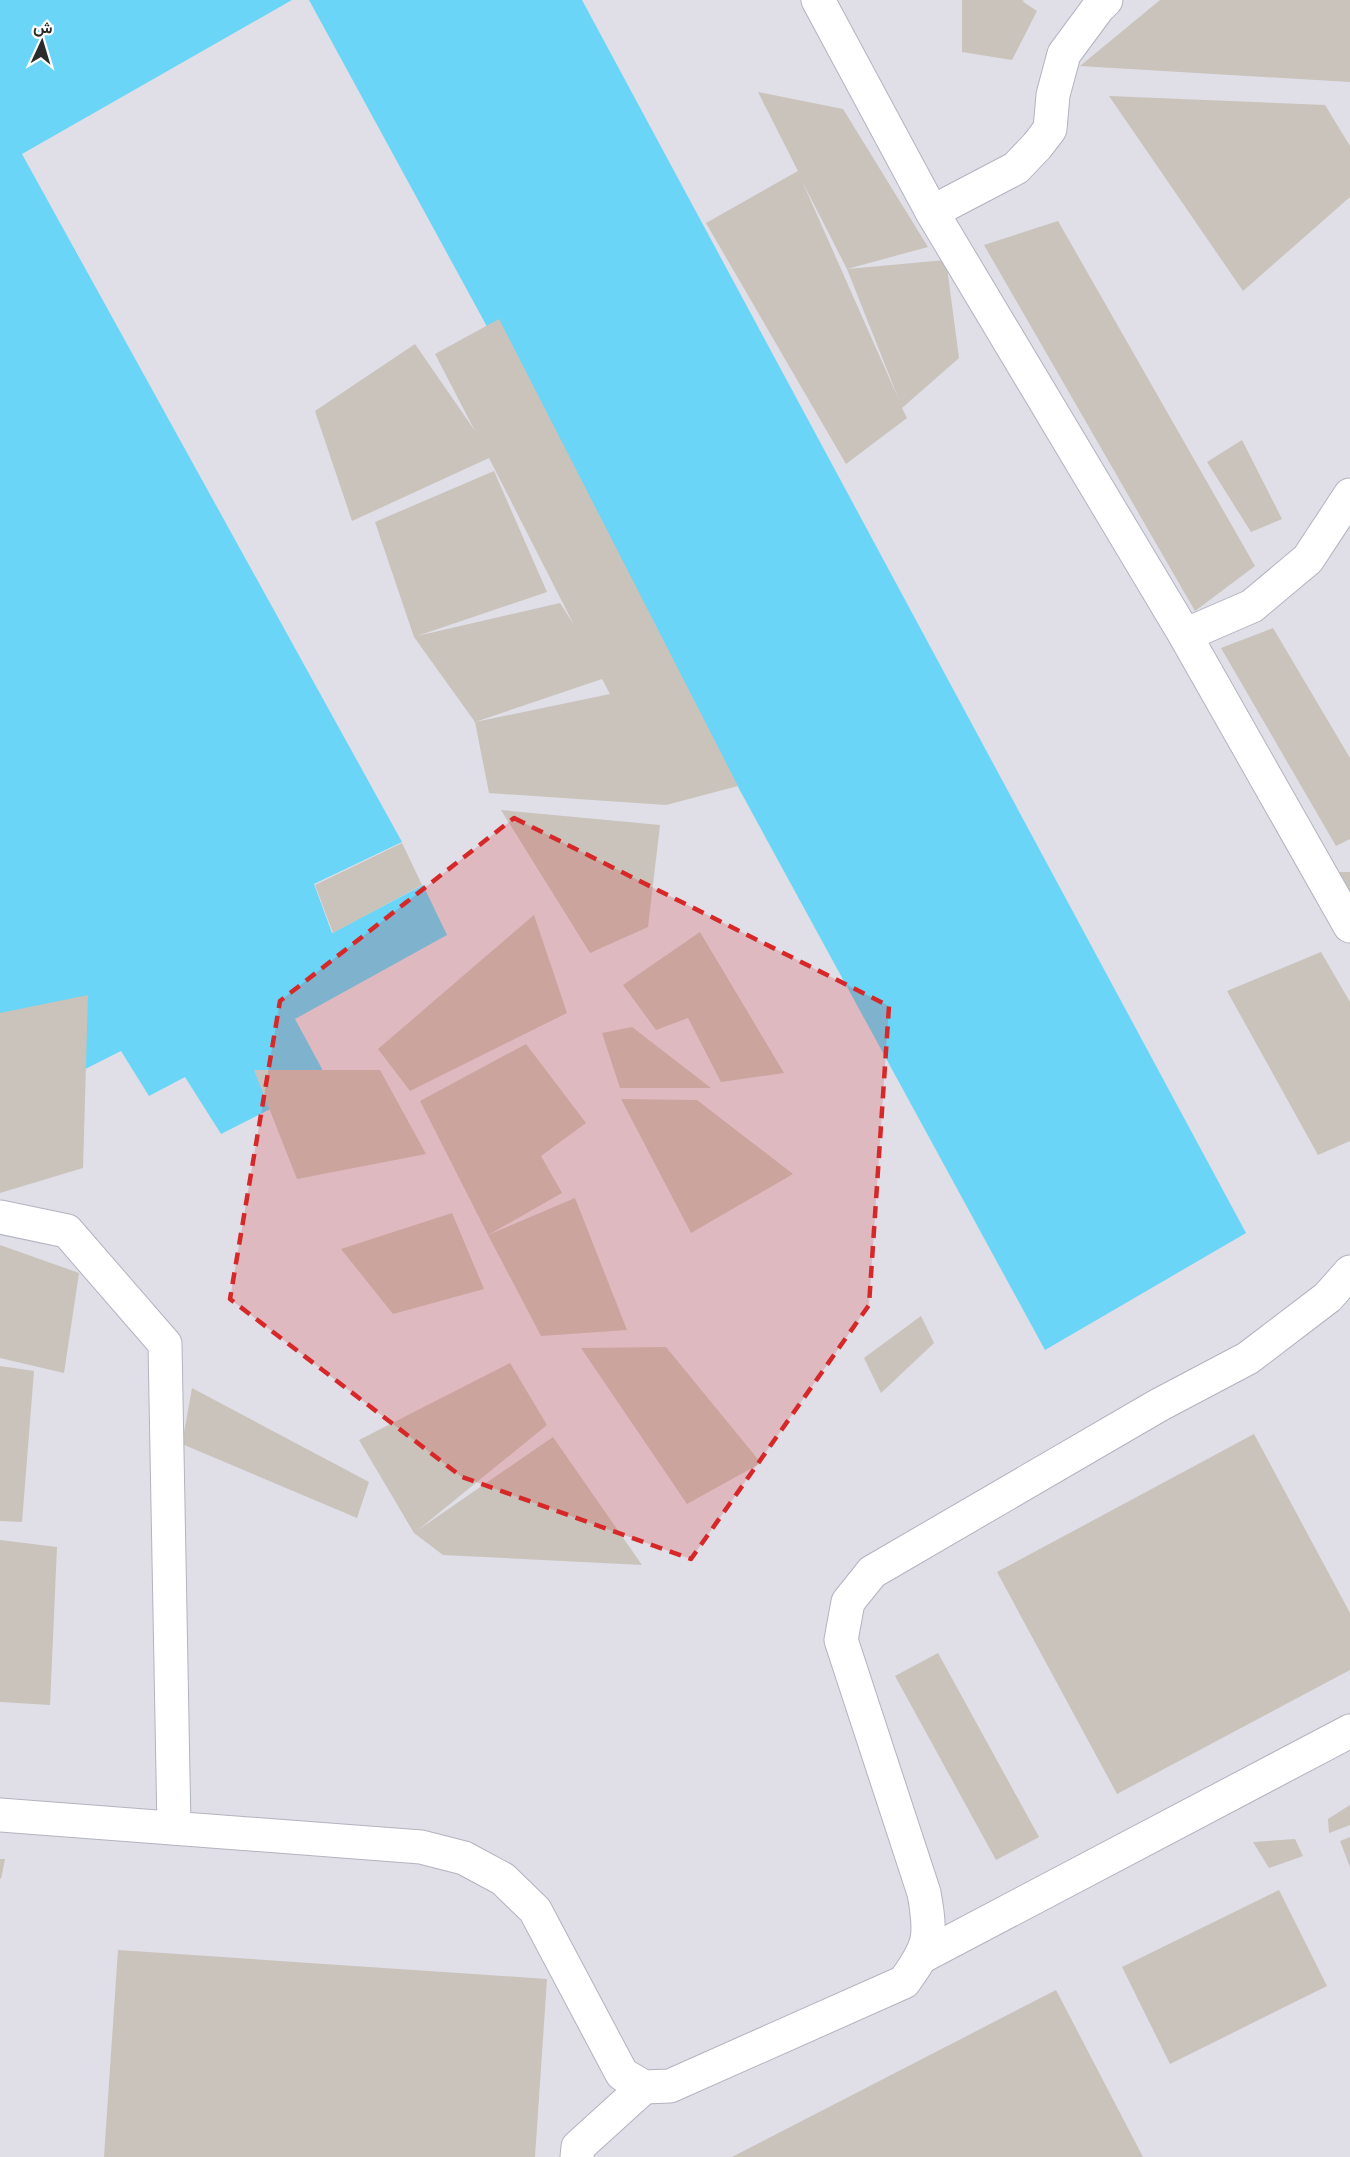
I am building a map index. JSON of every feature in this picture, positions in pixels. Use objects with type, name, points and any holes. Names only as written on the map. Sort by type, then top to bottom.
[{"type":"lane","points":[[818,0],[932,212],[1185,635],[1350,926]]},
{"type":"lane","points":[[932,212],[1016,168],[1037,147],[1050,129],[1053,95],[1064,54],[1106,0]]},
{"type":"lane","points":[[1185,635],[1252,606],[1308,559],[1350,495]]},
{"type":"lane","points":[[0,1217],[68,1231],[165,1344],[174,1828]]},
{"type":"lane","points":[[0,1815],[421,1847],[464,1858],[503,1879],[535,1910],[622,2074],[644,2087],[670,2086],[904,1982],[923,1956],[930,1925],[924,1893],[841,1640],[848,1602],[872,1572],[1159,1405],[1248,1358],[1328,1297],[1350,1272]]},
{"type":"lane","points":[[923,1956],[1350,1731]]},
{"type":"lane","points":[[576,2157],[578,2147],[644,2087]]},
{"type":"highlighted area","points":[[514,818],[889,1006],[869,1305],[691,1559],[462,1477],[230,1299],[280,1001]]},
{"type":"shaded area","points":[[292,0],[1350,0],[1350,2157],[0,2157],[0,1112],[121,1051],[185,1076],[221,1134],[294,1019],[423,886],[332,934],[314,884],[401,842],[22,154]]},
{"type":"water","points":[[0,0],[292,0],[22,154],[402,842],[314,884],[332,933],[423,885],[447,935],[295,1019],[328,1080],[221,1134],[185,1077],[149,1096],[121,1051],[0,1112]]},
{"type":"water","points":[[309,0],[582,0],[1246,1233],[1045,1350]]},
{"type":"building","points":[[962,0],[1025,0],[1022,1],[1037,11],[1012,60],[962,52]]},
{"type":"building","points":[[1160,0],[1350,0],[1350,82],[1080,66]]},
{"type":"building","points":[[758,92],[843,109],[928,247],[847,269],[946,260],[959,358],[902,408],[907,418],[846,464],[706,223],[798,171]],"holes":[[[802,181],[847,269],[899,400]]]},
{"type":"building","points":[[1109,96],[1325,105],[1350,146],[1350,197],[1243,291]]},
{"type":"building","points":[[1058,221],[1255,566],[1195,611],[984,245]]},
{"type":"building","points":[[499,319],[738,786],[666,805],[489,793],[475,722],[414,637],[375,522],[494,471],[547,592],[417,636],[560,603],[574,625],[489,458],[352,521],[315,411],[415,344],[475,431],[435,354]],"holes":[[[602,679],[610,694],[475,722]]]},
{"type":"building","points":[[1242,440],[1282,519],[1251,532],[1207,462]]},
{"type":"building","points":[[1273,628],[1350,758],[1350,839],[1336,846],[1221,648]]},
{"type":"building","points":[[501,810],[660,825],[648,927],[590,953]]},
{"type":"building","points":[[402,843],[422,885],[333,933],[315,885]]},
{"type":"building","points":[[1335,872],[1350,872],[1350,894]]},
{"type":"building","points":[[534,915],[567,1013],[410,1091],[378,1049]]},
{"type":"building","points":[[700,932],[784,1073],[721,1082],[688,1018],[656,1030],[623,985]]},
{"type":"building","points":[[1321,952],[1350,1002],[1350,1141],[1318,1155],[1227,991]]},
{"type":"building","points":[[88,995],[83,1168],[0,1193],[0,1013]]},
{"type":"building","points":[[632,1027],[711,1088],[620,1088],[602,1033]]},
{"type":"building","points":[[526,1044],[586,1123],[541,1156],[562,1193],[488,1235],[420,1101]]},
{"type":"building","points":[[254,1070],[380,1070],[426,1154],[297,1179]]},
{"type":"building","points":[[621,1099],[697,1100],[793,1174],[691,1233]]},
{"type":"building","points":[[575,1198],[627,1330],[541,1336],[488,1235]]},
{"type":"building","points":[[452,1213],[484,1289],[393,1314],[341,1249]]},
{"type":"building","points":[[0,1245],[79,1273],[64,1373],[0,1358]]},
{"type":"building","points":[[921,1316],[934,1343],[881,1393],[864,1358]]},
{"type":"building","points":[[666,1347],[761,1463],[687,1504],[581,1348]]},
{"type":"building","points":[[510,1363],[547,1425],[418,1530],[553,1437],[642,1565],[443,1555],[414,1533],[359,1440]]},
{"type":"building","points":[[0,1366],[34,1371],[22,1522],[0,1521]]},
{"type":"building","points":[[192,1388],[369,1482],[357,1518],[182,1444]]},
{"type":"building","points":[[1254,1434],[1350,1613],[1350,1670],[1117,1794],[997,1572]]},
{"type":"building","points":[[0,1540],[57,1547],[50,1705],[0,1702]]},
{"type":"building","points":[[938,1653],[1039,1837],[996,1860],[895,1676]]},
{"type":"building","points":[[1350,1805],[1350,1825],[1329,1833],[1328,1819]]},
{"type":"building","points":[[1350,1837],[1350,1867],[1340,1841]]},
{"type":"building","points":[[1295,1839],[1303,1856],[1269,1868],[1253,1842]]},
{"type":"building","points":[[0,1859],[5,1859],[1,1879],[0,1878]]},
{"type":"building","points":[[1279,1890],[1327,1986],[1170,2064],[1122,1967]]},
{"type":"building","points":[[118,1950],[547,1979],[535,2157],[104,2157]]},
{"type":"building","points":[[1056,1990],[1143,2157],[732,2157]]}]
